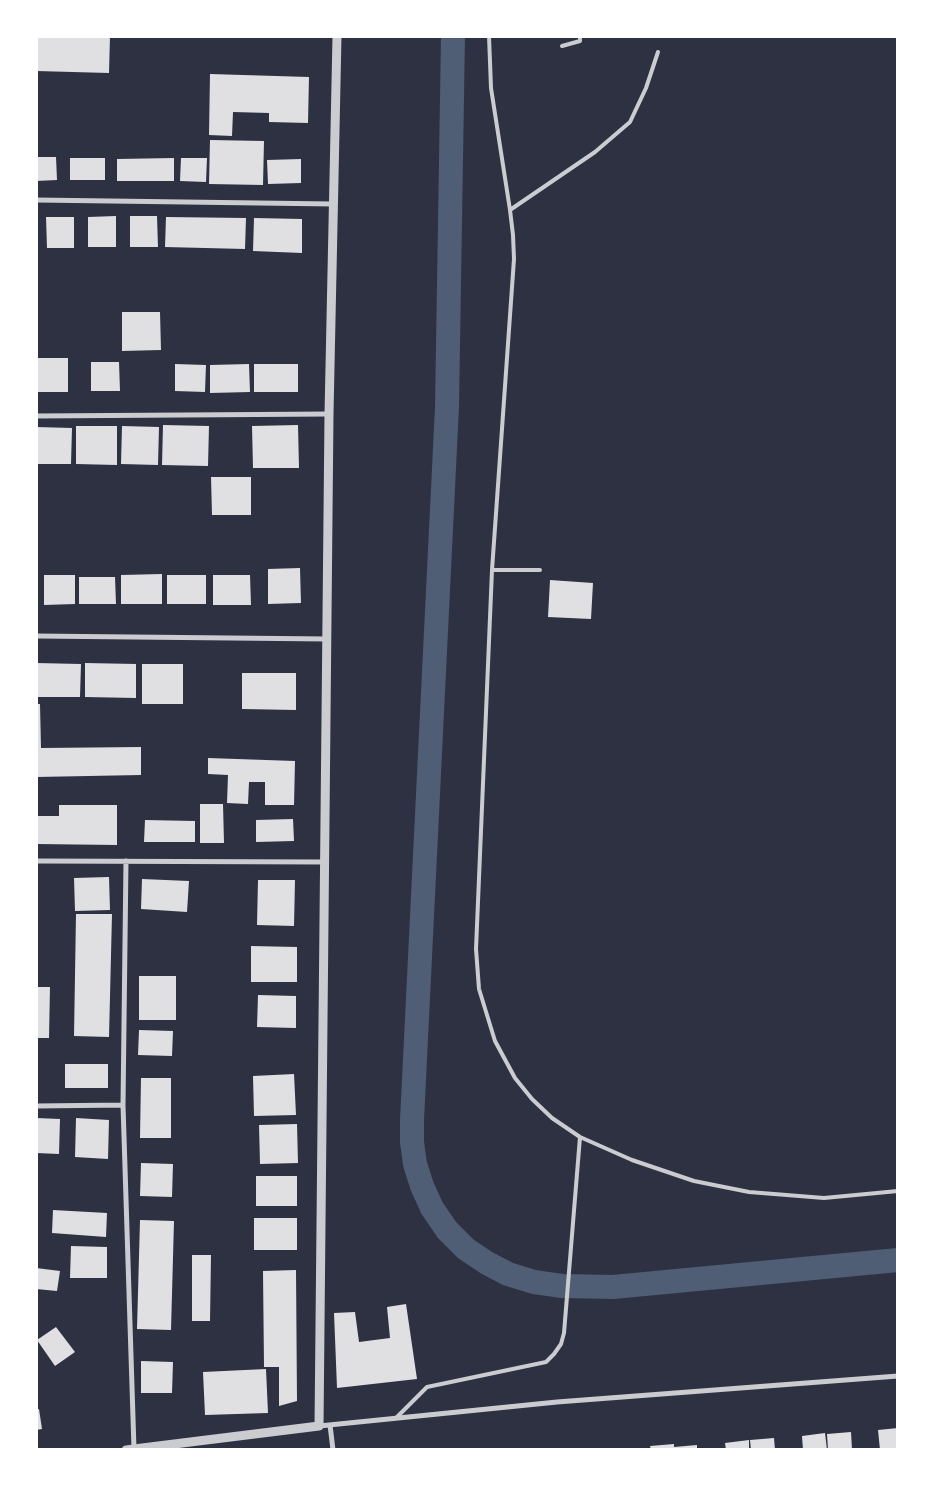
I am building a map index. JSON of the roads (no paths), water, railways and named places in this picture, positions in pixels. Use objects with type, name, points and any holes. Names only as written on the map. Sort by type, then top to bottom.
[{"type":"street","points":[[318,1426],[329,414],[337,36]]},
{"type":"street","points":[[36,200],[333,204]]},
{"type":"street","points":[[36,416],[329,414]]},
{"type":"street","points":[[36,636],[326,639]]},
{"type":"street","points":[[36,860],[325,862]]},
{"type":"street","points":[[126,861],[123,1105],[130,1449],[318,1426],[557,1402],[898,1376]]},
{"type":"street","points":[[36,1106],[123,1105]]},
{"type":"street","points":[[330,1425],[333,1450]]},
{"type":"lane","points":[[489,36],[490,88],[513,229],[514,259],[492,570],[476,949],[479,989],[495,1042],[514,1078],[552,1118],[580,1137],[632,1160],[709,1185],[749,1192],[824,1198],[898,1191]]},
{"type":"lane","points":[[562,46],[580,41],[580,36]]},
{"type":"lane","points":[[510,210],[595,152],[630,122],[646,88],[658,52]]},
{"type":"lane","points":[[492,570],[540,570]]},
{"type":"lane","points":[[394,1419],[426,1387],[546,1362],[561,1344],[564,1333],[580,1137]]},
{"type":"waterway","points":[[453,36],[447,407],[412,1120],[415,1164],[422,1186],[432,1208],[447,1230],[466,1249],[508,1274],[534,1282],[562,1286],[613,1287],[898,1260]]}]
